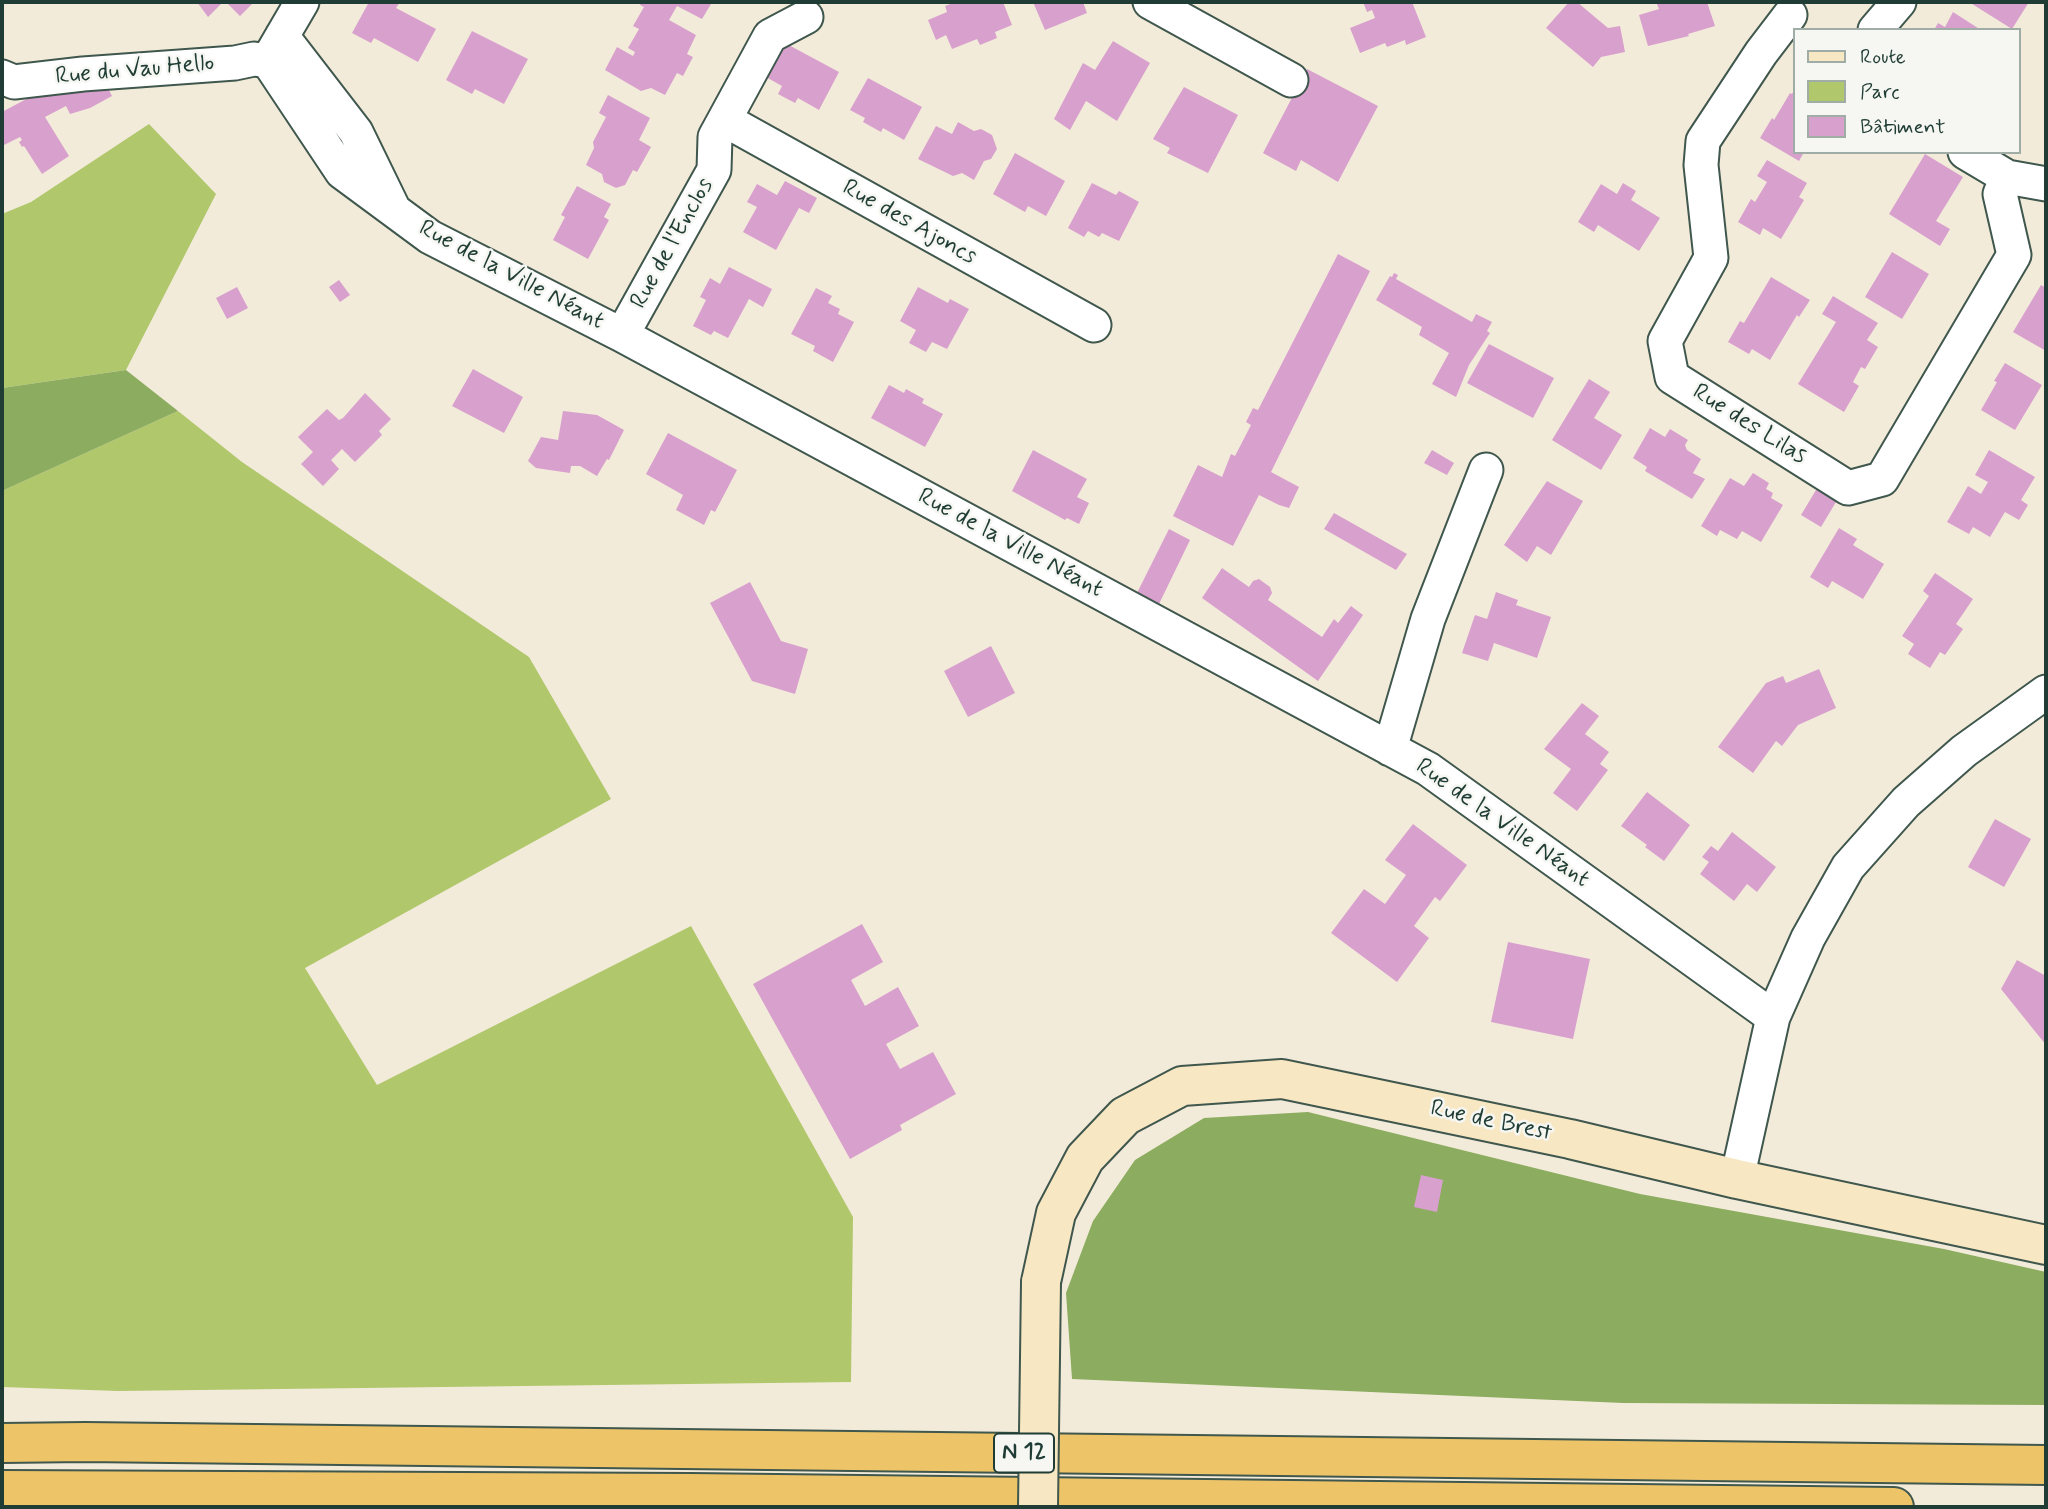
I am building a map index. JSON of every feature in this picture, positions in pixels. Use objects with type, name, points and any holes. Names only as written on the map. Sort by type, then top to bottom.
[{"type":"highway","name":"N 12","points":[[2,1443],[2046,1465]]},
{"type":"highway","name":"N 12","points":[[2,1490],[719,1493],[1894,1507]]},
{"type":"main road","name":"Rue de Brest","points":[[1038,1507],[1041,1282],[1056,1213],[1085,1158],[1125,1116],[1182,1086],[1282,1079],[1570,1139],[1737,1180],[2046,1245]]},
{"type":"street","points":[[275,48],[302,2]]},
{"type":"street","points":[[1150,2],[1291,80]]},
{"type":"street","points":[[1877,28],[1899,2]]},
{"type":"street","name":"Rue des Lilas","points":[[1791,16],[1761,53],[1703,141],[1701,165],[1711,258],[1665,341],[1672,377],[1848,488],[1882,479],[2014,255],[2000,194],[2007,177]]},
{"type":"street","name":"Rue de l'Enclos","points":[[622,335],[714,170],[715,137],[770,36],[806,17]]},
{"type":"street","name":"Rue du Vau Hello","points":[[2,77],[14,82],[235,63],[254,59],[275,48]]},
{"type":"street","name":"Rue de la Ville Néant","points":[[275,48],[356,132],[396,213],[430,237],[622,335],[1429,769],[1773,1017]]},
{"type":"street","name":"Rue des Ajoncs","points":[[725,120],[1094,325]]},
{"type":"street","points":[[1968,154],[2007,177],[2046,184]]},
{"type":"street","points":[[1390,749],[1428,618],[1486,470]]},
{"type":"street","points":[[1737,1180],[1773,1017],[1808,938],[1848,867],[1906,802],[1964,751],[2046,692]]},
{"type":"green space","points":[[149,124],[216,194],[126,370],[2,388],[2,214],[31,202]]},
{"type":"green space","points":[[126,370],[178,411],[2,491],[2,388]]},
{"type":"green space","points":[[178,411],[242,462],[529,657],[611,799],[305,968],[377,1085],[691,926],[853,1217],[851,1382],[118,1391],[2,1387],[2,491]]},
{"type":"green space","points":[[1308,1112],[1640,1194],[1944,1249],[2046,1272],[2046,1405],[1623,1403],[1072,1379],[1066,1293],[1093,1221],[1135,1160],[1204,1118]]},
{"type":"building","points":[[197,2],[223,2],[208,17]]},
{"type":"building","points":[[226,2],[254,2],[240,16]]},
{"type":"building","points":[[369,2],[400,2],[396,8],[436,29],[418,62],[374,38],[371,43],[352,33]]},
{"type":"building","points":[[641,2],[711,4],[702,19],[677,6],[669,20],[696,35],[687,54],[693,57],[683,76],[677,73],[665,95],[651,88],[641,91],[605,70],[617,47],[633,56],[635,52],[628,48],[639,29],[633,26],[644,7],[640,5]]},
{"type":"building","points":[[956,2],[1003,2],[1012,25],[995,32],[997,38],[980,45],[977,39],[952,49],[946,35],[936,40],[928,20],[947,12],[945,6]]},
{"type":"building","points":[[1033,2],[1083,2],[1087,13],[1045,30]]},
{"type":"building","points":[[1363,2],[1412,2],[1426,37],[1406,45],[1405,40],[1387,47],[1385,43],[1360,53],[1350,28],[1375,18],[1372,10],[1367,12]]},
{"type":"building","points":[[1569,2],[1577,2],[1608,28],[1620,26],[1625,52],[1601,57],[1593,67],[1546,28]]},
{"type":"building","points":[[1656,2],[1707,2],[1715,26],[1688,34],[1689,36],[1648,46],[1639,15],[1659,9]]},
{"type":"building","points":[[1969,2],[2029,2],[2010,28]]},
{"type":"building","points":[[1953,12],[1978,28],[1935,28],[1938,23],[1945,27]]},
{"type":"building","points":[[472,31],[528,59],[504,104],[475,89],[472,94],[446,80]]},
{"type":"building","points":[[1113,41],[1150,63],[1117,121],[1086,101],[1070,130],[1054,119],[1083,63],[1095,70]]},
{"type":"building","points":[[785,43],[839,72],[819,110],[798,98],[795,103],[778,94],[782,86],[766,77]]},
{"type":"building","points":[[1307,69],[1378,106],[1338,182],[1301,160],[1296,171],[1263,153]]},
{"type":"building","points":[[868,78],[922,107],[904,140],[883,128],[881,132],[863,122],[865,118],[850,110]]},
{"type":"building","points":[[103,79],[112,96],[90,108],[70,114],[66,106],[45,117],[69,156],[42,174],[19,142],[22,140],[20,137],[2,146],[2,112],[32,96]]},
{"type":"building","points":[[1184,87],[1238,115],[1208,173],[1167,153],[1170,148],[1153,139]]},
{"type":"building","points":[[1790,93],[1792,154],[1803,154],[1799,161],[1760,138]]},
{"type":"building","points":[[608,95],[650,118],[639,140],[651,147],[637,172],[633,170],[625,185],[616,188],[604,182],[602,174],[586,165],[594,148],[593,142],[606,117],[599,113]]},
{"type":"building","points":[[958,122],[974,131],[981,129],[992,135],[997,149],[991,159],[984,161],[974,180],[962,173],[953,176],[918,159],[936,126],[952,134]]},
{"type":"building","points":[[1015,153],[1065,181],[1046,216],[1028,206],[1025,212],[993,194]]},
{"type":"building","points":[[1925,154],[1963,177],[1936,221],[1950,229],[1940,246],[1889,214]]},
{"type":"building","points":[[1767,160],[1807,183],[1799,197],[1804,200],[1781,239],[1763,228],[1760,235],[1738,222],[1751,199],[1755,202],[1767,182],[1757,176]]},
{"type":"building","points":[[785,181],[817,198],[809,213],[799,208],[776,250],[743,232],[757,207],[747,202],[757,184],[777,195]]},
{"type":"building","points":[[1092,183],[1116,195],[1119,191],[1139,202],[1119,241],[1102,233],[1099,237],[1088,231],[1084,237],[1068,228]]},
{"type":"building","points":[[1623,183],[1636,191],[1631,200],[1660,218],[1639,251],[1598,225],[1594,232],[1578,222],[1601,184],[1617,194]]},
{"type":"building","points":[[577,186],[611,204],[604,217],[609,220],[588,259],[553,240],[565,217],[561,215]]},
{"type":"building","points":[[1892,252],[1929,274],[1902,319],[1865,297]]},
{"type":"building","points":[[1338,254],[1370,271],[1271,472],[1299,487],[1289,508],[1259,495],[1233,546],[1173,516],[1198,465],[1222,477],[1231,454],[1235,456],[1251,425],[1246,422],[1253,408],[1258,410]]},
{"type":"building","points":[[729,267],[772,289],[763,307],[749,299],[728,338],[714,331],[711,335],[693,326],[706,300],[700,297],[710,278],[720,284]]},
{"type":"building","points":[[1394,273],[1398,275],[1396,279],[1472,322],[1476,314],[1492,322],[1487,331],[1490,333],[1469,365],[1456,397],[1432,384],[1449,353],[1419,335],[1422,327],[1376,300]]},
{"type":"building","points":[[1771,277],[1810,300],[1799,317],[1797,315],[1770,360],[1752,349],[1749,354],[1728,342],[1740,321],[1744,323]]},
{"type":"building","points":[[339,280],[350,295],[340,302],[329,287]]},
{"type":"building","points":[[2041,285],[2046,288],[2046,351],[2013,332]]},
{"type":"building","points":[[237,287],[248,308],[227,319],[216,298]]},
{"type":"building","points":[[918,287],[948,303],[950,299],[969,309],[947,349],[932,342],[926,352],[909,343],[916,330],[900,321]]},
{"type":"building","points":[[816,288],[832,296],[828,303],[840,309],[838,314],[854,322],[833,362],[813,351],[815,346],[791,334]]},
{"type":"building","points":[[1833,296],[1878,323],[1867,340],[1878,347],[1865,369],[1861,367],[1853,382],[1859,386],[1844,412],[1798,384],[1836,322],[1822,314]]},
{"type":"building","points":[[1489,344],[1554,378],[1533,418],[1467,383]]},
{"type":"building","points":[[2005,363],[2042,385],[2015,430],[1981,410]]},
{"type":"building","points":[[473,369],[523,397],[504,433],[452,406]]},
{"type":"building","points":[[1589,379],[1610,392],[1594,418],[1622,435],[1601,470],[1552,440]]},
{"type":"building","points":[[889,385],[904,393],[906,389],[924,399],[922,403],[943,414],[925,447],[871,418]]},
{"type":"building","points":[[365,393],[391,419],[379,431],[382,435],[355,462],[342,449],[331,460],[339,469],[323,486],[301,464],[313,452],[298,437],[327,409],[339,420],[343,418]]},
{"type":"building","points":[[563,411],[597,415],[624,430],[609,460],[607,459],[597,476],[580,466],[571,466],[570,473],[536,468],[528,461],[541,437],[558,440]]},
{"type":"building","points":[[1650,428],[1665,437],[1670,429],[1688,440],[1685,445],[1687,450],[1701,459],[1693,473],[1705,479],[1692,499],[1645,471],[1647,467],[1633,458]]},
{"type":"building","points":[[668,433],[737,470],[715,512],[711,510],[704,525],[676,510],[683,495],[646,474]]},
{"type":"building","points":[[1033,450],[1087,479],[1077,497],[1089,503],[1079,524],[1067,518],[1065,520],[1012,491]]},
{"type":"building","points":[[1432,450],[1454,463],[1447,475],[1424,463]]},
{"type":"building","points":[[1989,450],[2035,477],[2021,500],[2028,505],[2019,520],[2005,512],[1990,537],[1973,527],[1969,534],[1947,522],[1968,486],[1981,494],[1988,482],[1975,475]]},
{"type":"building","points":[[1753,473],[1769,483],[1766,489],[1773,493],[1771,498],[1783,505],[1761,542],[1742,531],[1737,539],[1720,530],[1717,536],[1701,526],[1730,478],[1744,486]]},
{"type":"building","points":[[1547,481],[1583,501],[1551,555],[1537,546],[1527,562],[1504,545]]},
{"type":"building","points":[[1819,485],[1839,497],[1821,527],[1801,515]]},
{"type":"building","points":[[1334,513],[1407,554],[1396,570],[1324,529]]},
{"type":"building","points":[[1839,528],[1857,539],[1853,545],[1884,564],[1863,599],[1832,581],[1828,588],[1810,577]]},
{"type":"building","points":[[1169,529],[1190,540],[1159,604],[1137,593]]},
{"type":"building","points":[[1222,568],[1249,587],[1253,581],[1259,579],[1270,587],[1272,593],[1268,600],[1322,637],[1334,619],[1338,623],[1351,606],[1363,615],[1318,681],[1202,598]]},
{"type":"building","points":[[1935,573],[1973,599],[1956,624],[1963,629],[1945,655],[1940,652],[1930,668],[1908,654],[1914,644],[1902,636],[1929,596],[1923,591]]},
{"type":"building","points":[[750,582],[781,641],[808,649],[795,694],[752,681],[710,603]]},
{"type":"building","points":[[1496,592],[1518,600],[1516,605],[1551,617],[1537,658],[1494,643],[1488,661],[1462,653],[1475,615],[1487,619]]},
{"type":"building","points":[[991,646],[1015,693],[968,717],[944,671]]},
{"type":"building","points":[[1819,669],[1836,708],[1798,725],[1782,746],[1776,741],[1753,773],[1718,747],[1766,683],[1783,676],[1786,683]]},
{"type":"building","points":[[1582,703],[1599,716],[1585,734],[1609,752],[1600,764],[1608,770],[1577,811],[1553,793],[1571,769],[1544,749]]},
{"type":"building","points":[[1647,792],[1690,825],[1664,861],[1621,826]]},
{"type":"building","points":[[1995,819],[2031,839],[2004,887],[1968,867]]},
{"type":"building","points":[[1413,824],[1467,865],[1440,901],[1435,897],[1414,926],[1429,938],[1397,982],[1331,933],[1364,889],[1385,904],[1406,875],[1385,860]]},
{"type":"building","points":[[1732,832],[1776,867],[1757,892],[1747,884],[1734,901],[1700,874],[1709,862],[1702,857],[1711,846],[1718,851]]},
{"type":"building","points":[[862,924],[883,962],[851,980],[865,1006],[898,987],[919,1026],[886,1044],[900,1069],[933,1052],[956,1094],[900,1125],[902,1130],[850,1159],[753,984]]},
{"type":"building","points":[[1508,942],[1590,959],[1573,1039],[1491,1022]]},
{"type":"building","points":[[2017,960],[2046,976],[2046,1045],[2001,989]]},
{"type":"building","points":[[1421,1175],[1443,1180],[1437,1212],[1414,1207]]}]
